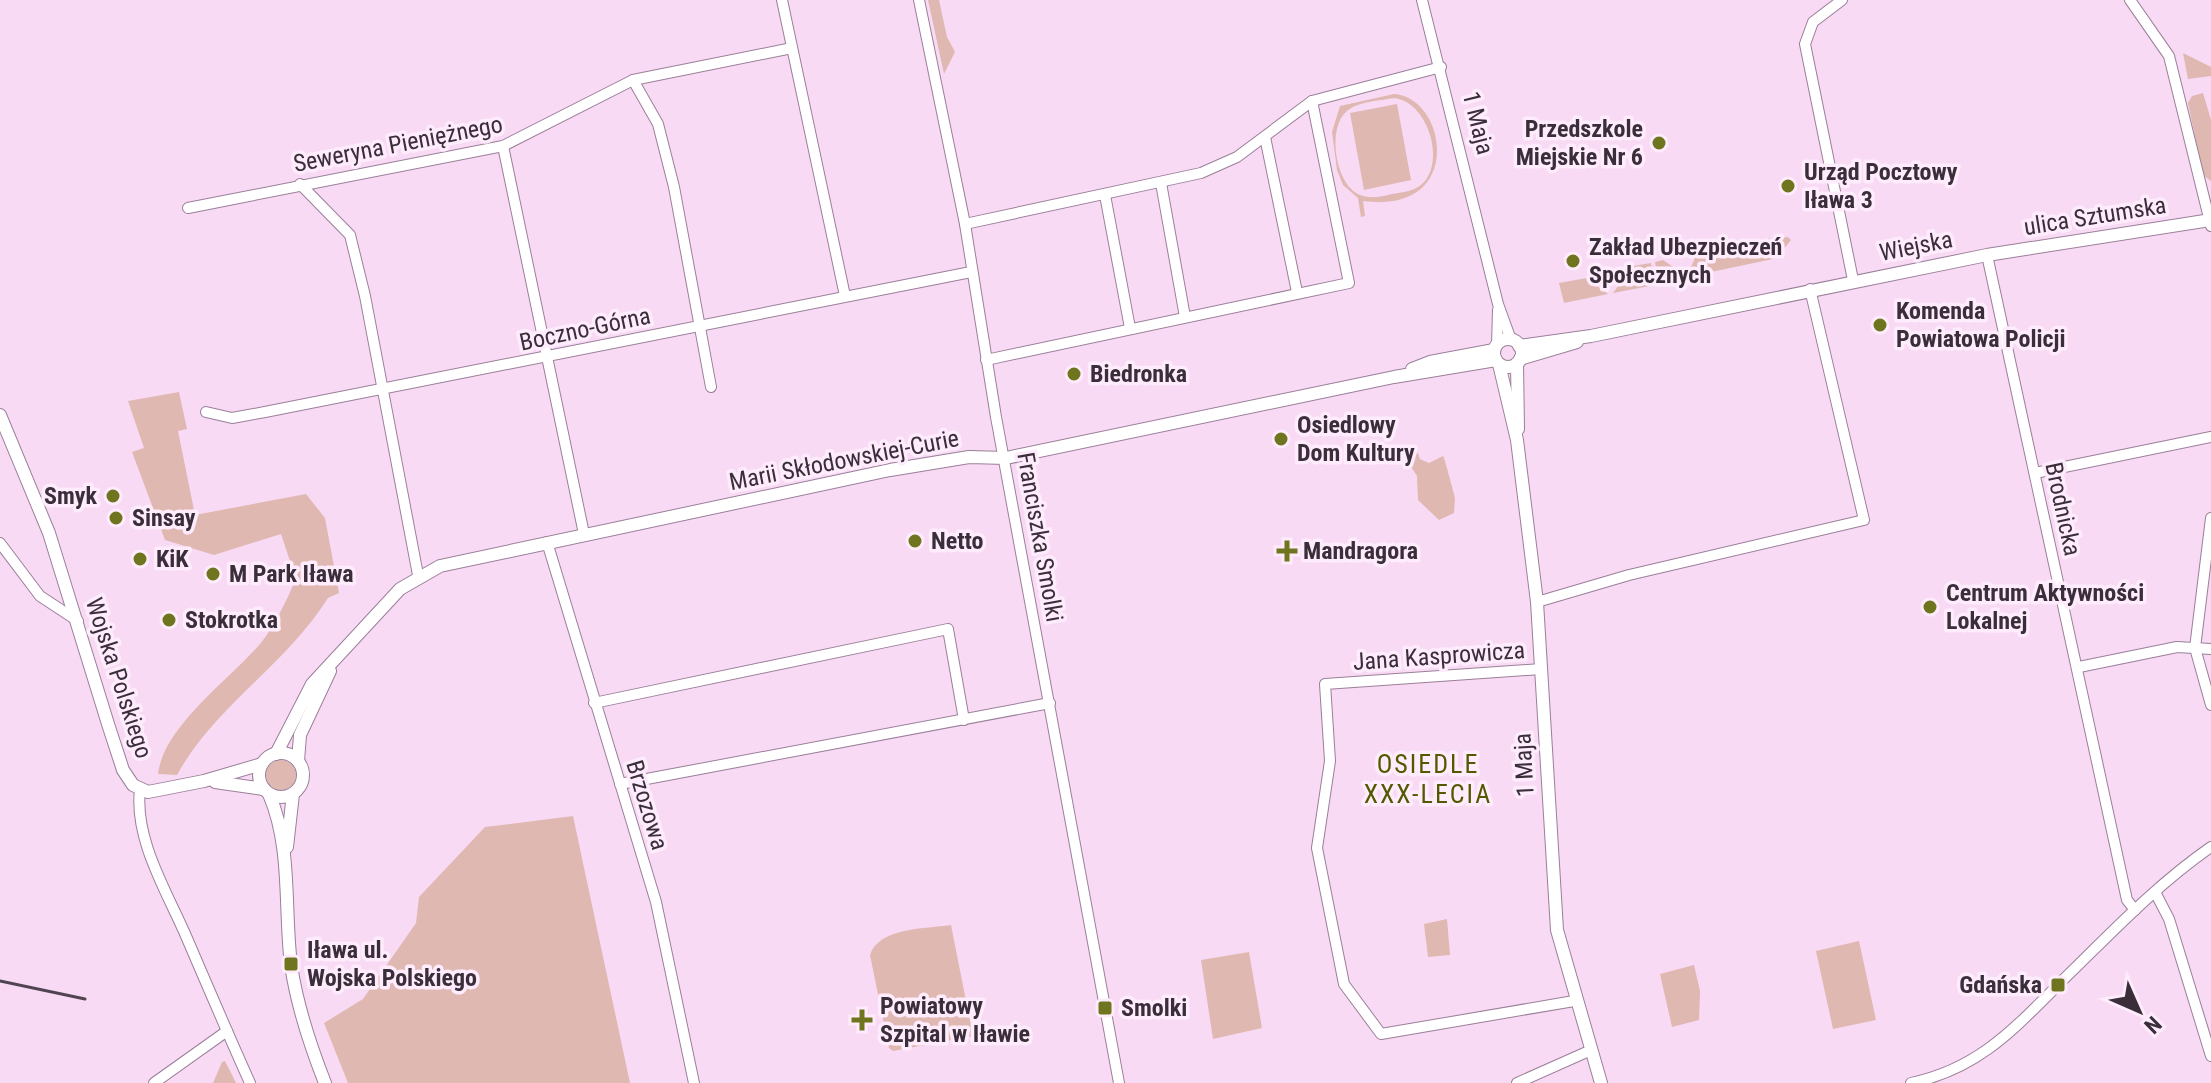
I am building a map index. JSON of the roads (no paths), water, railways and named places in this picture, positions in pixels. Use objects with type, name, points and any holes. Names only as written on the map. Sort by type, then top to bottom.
[{"type":"street","points":[[782,0],[845,296]]},
{"type":"street","name":"Franciszka Smolki","points":[[919,0],[965,224],[986,360],[1119,1083]]},
{"type":"street","name":"1 Maja","points":[[1422,0],[1498,304],[1515,343],[1519,361],[1517,440]]},
{"type":"street","points":[[2130,0],[2149,22],[2169,56],[2211,222]]},
{"type":"street","points":[[1840,1],[1813,22],[1805,44],[1853,280]]},
{"type":"street","name":"Seweryna Pieniężnego","points":[[188,208],[503,146],[633,80],[792,48]]},
{"type":"street","points":[[965,224],[1161,183],[1219,167],[1312,101],[1441,67]]},
{"type":"street","points":[[633,80],[658,124],[702,325],[711,387]]},
{"type":"street","points":[[986,360],[1349,283],[1312,101]]},
{"type":"street","points":[[1265,137],[1297,292]]},
{"type":"street","points":[[503,146],[584,534]]},
{"type":"street","points":[[1161,183],[1185,317]]},
{"type":"street","points":[[300,184],[350,235],[418,575]]},
{"type":"street","points":[[1105,195],[1130,328]]},
{"type":"street","name":"ulica Sztumska","points":[[1987,255],[2211,222]]},
{"type":"street","name":"Wiejska","points":[[1591,336],[1987,255]]},
{"type":"street","name":"Brodnicka","points":[[1987,255],[2079,667],[2127,900],[2135,910]]},
{"type":"street","name":"Boczno-Górna","points":[[206,412],[232,418],[971,272]]},
{"type":"street","points":[[1537,602],[1629,575],[1864,520],[1810,289]]},
{"type":"street","name":"1 Maja","points":[[1498,304],[1497,355],[1517,440],[1537,602],[1555,916],[1574,1001],[1601,1083]]},
{"type":"street","points":[[1591,336],[1509,367],[1497,355],[1515,343],[1591,336]]},
{"type":"street","name":"Marii Skłodowskiej-Curie","points":[[276,754],[312,684],[383,606],[418,575],[440,566],[890,470],[969,457],[1006,458],[1394,377],[1430,362],[1497,355]]},
{"type":"street","name":"Wojska Polskiego","points":[[0,415],[49,533],[123,770],[140,790],[138,807],[157,870],[250,1083]]},
{"type":"street","points":[[2035,473],[2211,437]]},
{"type":"street","points":[[2211,518],[2195,648],[2211,705]]},
{"type":"street","name":"Brzozowa","points":[[547,542],[656,902],[694,1083]]},
{"type":"street","points":[[0,543],[40,596],[78,621]]},
{"type":"street","points":[[594,703],[948,629],[964,720]]},
{"type":"street","points":[[2079,667],[2177,647],[2211,649]]},
{"type":"street","name":"Marii Skłodowskiej-Curie","points":[[298,761],[300,735],[336,658]]},
{"type":"street","name":"Jana Kasprowicza","points":[[1541,669],[1325,684],[1330,761],[1317,848],[1344,984],[1381,1034],[1574,1001]]},
{"type":"street","points":[[620,784],[1050,703]]},
{"type":"street","points":[[140,790],[148,792],[204,781],[262,764],[276,754],[288,754],[298,761],[303,779],[293,794],[286,872]]},
{"type":"street","points":[[262,764],[259,777],[278,822],[286,872],[291,964],[297,998],[325,1083]]},
{"type":"street","points":[[204,781],[238,783],[281,797],[293,794]]},
{"type":"street","points":[[1911,1083],[1958,1069],[1997,1044],[2135,910],[2211,847]]},
{"type":"street","points":[[2155,892],[2169,919],[2211,1056]]},
{"type":"street","points":[[154,1083],[227,1031]]},
{"type":"street","points":[[1517,1083],[1589,1051]]},
{"type":"railway","points":[[0,981],[85,999]]},
{"type":"place","name":"Przedszkole Miejskie Nr 6","points":[[1659,143]]},
{"type":"place","name":"Urząd Pocztowy Iława 3","points":[[1788,186]]},
{"type":"place","name":"Zakład Ubezpieczeń Społecznych","points":[[1573,261]]},
{"type":"place","name":"Komenda Powiatowa Policji","points":[[1880,325]]},
{"type":"place","name":"Biedronka","points":[[1074,374]]},
{"type":"place","name":"Osiedlowy Dom Kultury","points":[[1281,439]]},
{"type":"place","name":"Smyk","points":[[113,496]]},
{"type":"place","name":"Sinsay","points":[[116,518]]},
{"type":"place","name":"Netto","points":[[915,541]]},
{"type":"place","name":"Mandragora","points":[[1287,551]]},
{"type":"place","name":"KiK","points":[[140,559]]},
{"type":"place","name":"M Park Iława","points":[[213,574]]},
{"type":"place","name":"Centrum Aktywności Lokalnej","points":[[1930,607]]},
{"type":"place","name":"Stokrotka","points":[[169,620]]},
{"type":"place","name":"Iława ul. Wojska Polskiego","points":[[291,964]]},
{"type":"place","name":"Gdańska","points":[[2058,985]]},
{"type":"place","name":"Smolki","points":[[1105,1008]]},
{"type":"place","name":"Powiatowy Szpital w Iławie","points":[[862,1020]]},
{"type":"district","name":"OSIEDLE XXX-LECIA","points":[[1428,779]]}]
